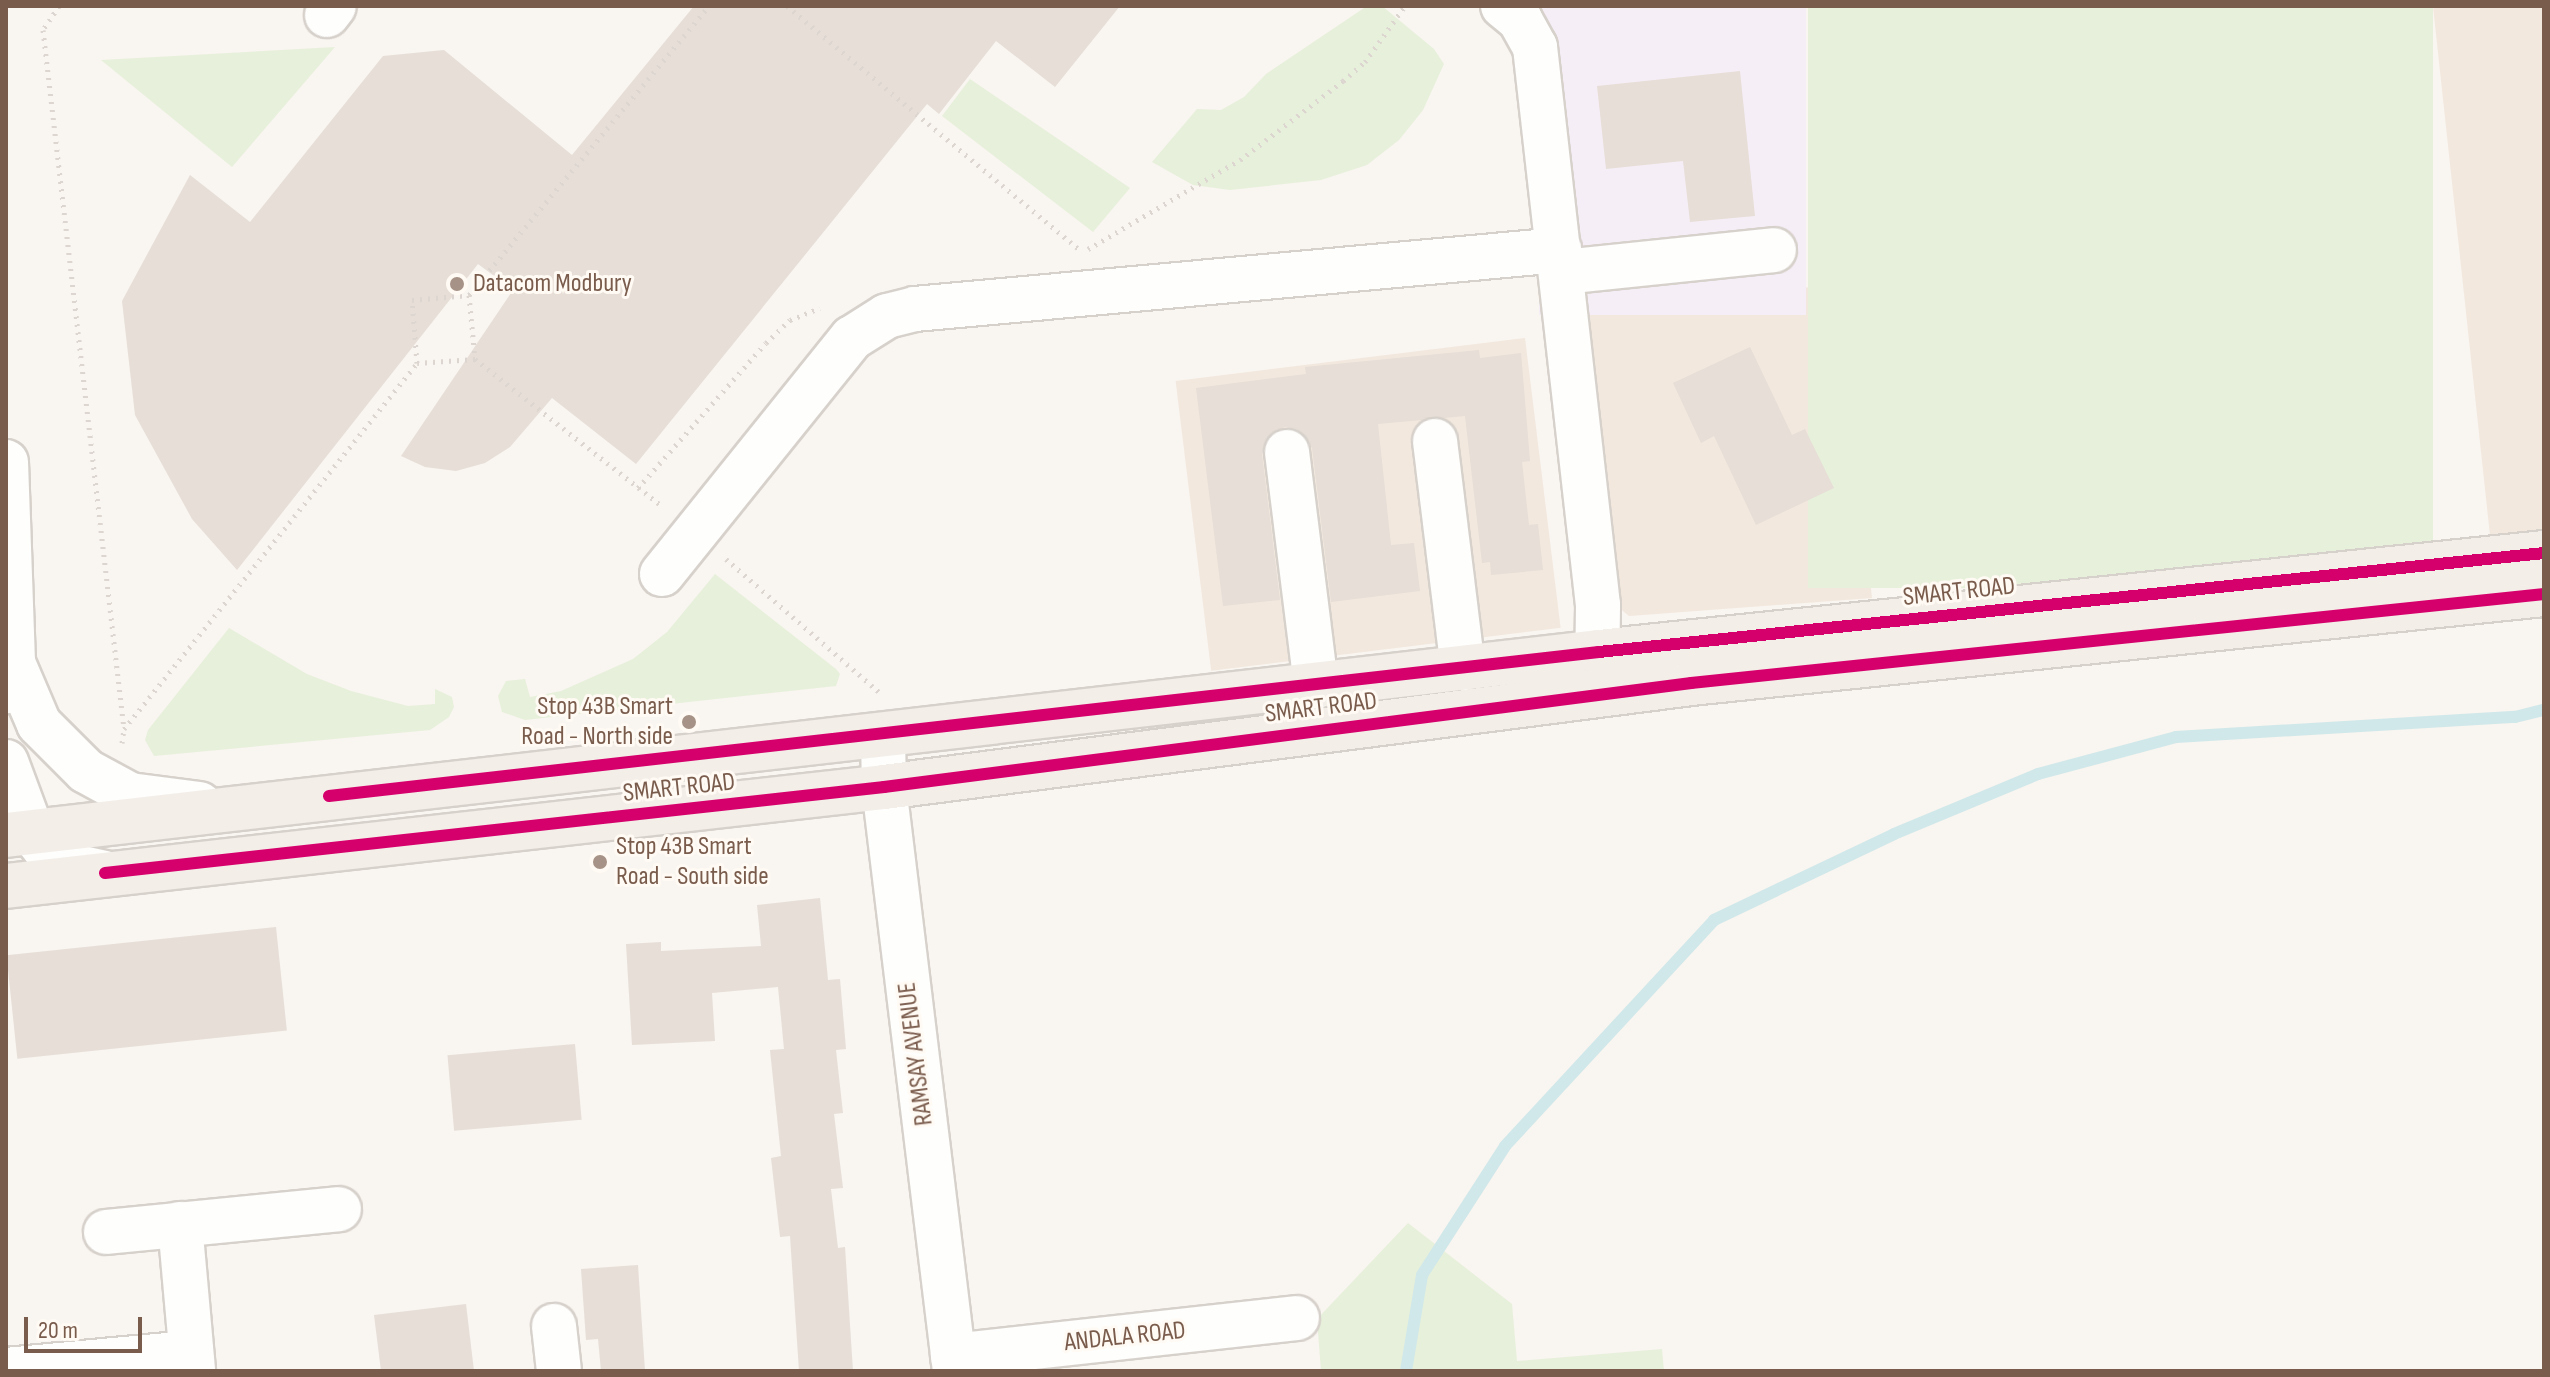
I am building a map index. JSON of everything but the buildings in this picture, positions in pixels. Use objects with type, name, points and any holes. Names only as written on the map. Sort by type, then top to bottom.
[{"type":"main road","name":"SMART ROAD","points":[[6,886],[884,787],[1598,673],[2544,553]]},
{"type":"main road","name":"SMART ROAD","points":[[19,834],[1463,668],[1598,673],[2544,594]]},
{"type":"street","points":[[1503,6],[1520,20],[1535,47],[1561,261],[1598,673]]},
{"type":"street","points":[[662,574],[852,338],[887,316],[929,307],[1561,261],[1774,250]]},
{"type":"street","points":[[1435,441],[1463,668]]},
{"type":"street","points":[[1287,452],[1316,686]]},
{"type":"street","points":[[6,462],[9,679],[39,724],[86,771],[130,795],[183,805],[329,796]]},
{"type":"street","points":[[19,834],[42,796],[39,724]]},
{"type":"street","name":"RAMSAY AVENUE","points":[[883,737],[884,787],[954,1363]]},
{"type":"street","points":[[6,762],[19,834],[15,865],[6,868]]},
{"type":"street","points":[[19,834],[55,862],[105,873]]},
{"type":"street","points":[[106,1232],[339,1209]]},
{"type":"street","points":[[6,1370],[192,1362],[180,1224]]},
{"type":"street","name":"ANDALA ROAD","points":[[954,1363],[1297,1318]]},
{"type":"street","points":[[554,1326],[559,1371]]},
{"type":"path","points":[[59,6],[43,30],[124,729],[120,757]]},
{"type":"path","points":[[417,363],[475,359],[469,295],[709,6]]},
{"type":"path","points":[[787,6],[1082,251]]},
{"type":"path","points":[[1069,252],[1082,251],[1180,199],[1309,108],[1365,62],[1405,6]]},
{"type":"path","points":[[124,729],[417,363],[412,300],[469,295]]},
{"type":"path","points":[[638,488],[774,335],[790,320],[825,306]]},
{"type":"shaded area","points":[[1539,6],[1806,6],[1806,315],[1539,315]]},
{"type":"shaded area","points":[[2433,6],[2544,6],[2544,529],[2490,535]]},
{"type":"shaded area","points":[[1838,284],[1872,598],[1629,616],[1618,607],[1578,313]]},
{"type":"shaded area","points":[[1525,338],[1561,628],[1211,671],[1176,381]]},
{"type":"green space","points":[[1367,6],[1382,6],[1434,49],[1444,64],[1423,110],[1399,140],[1367,165],[1321,180],[1230,190],[1193,185],[1152,162],[1197,109],[1221,110],[1244,97],[1266,74]]},
{"type":"green space","points":[[1808,6],[2433,6],[2433,588],[1808,588]]},
{"type":"green space","points":[[335,47],[232,167],[101,60]]},
{"type":"green space","points":[[970,79],[1130,188],[1093,232],[942,116]]},
{"type":"green space","points":[[715,574],[836,669],[840,674],[836,686],[525,720],[502,712],[498,696],[506,681],[525,679],[530,697],[561,691],[633,659],[667,632]]},
{"type":"green space","points":[[229,628],[307,674],[351,691],[408,706],[435,704],[435,689],[452,697],[454,707],[449,717],[430,730],[154,756],[145,740],[148,730]]},
{"type":"green space","points":[[1408,1223],[1512,1304],[1517,1361],[1662,1349],[1664,1371],[1321,1371],[1317,1319]]},
{"type":"waterway","points":[[1406,1371],[1422,1275],[1505,1146],[1714,920],[1894,834],[2038,774],[2176,737],[2515,717],[2544,710]]},
{"type":"cycle path","points":[[329,796],[1599,652],[2544,553]]},
{"type":"cycle path","points":[[105,873],[884,787],[1691,683],[2544,594]]},
{"type":"place","name":"Datacom Modbury","points":[[457,284]]},
{"type":"place","name":"Stop 43B Smart Road - North side","points":[[689,722]]},
{"type":"place","name":"Stop 43B Smart Road - South side","points":[[600,862]]}]
